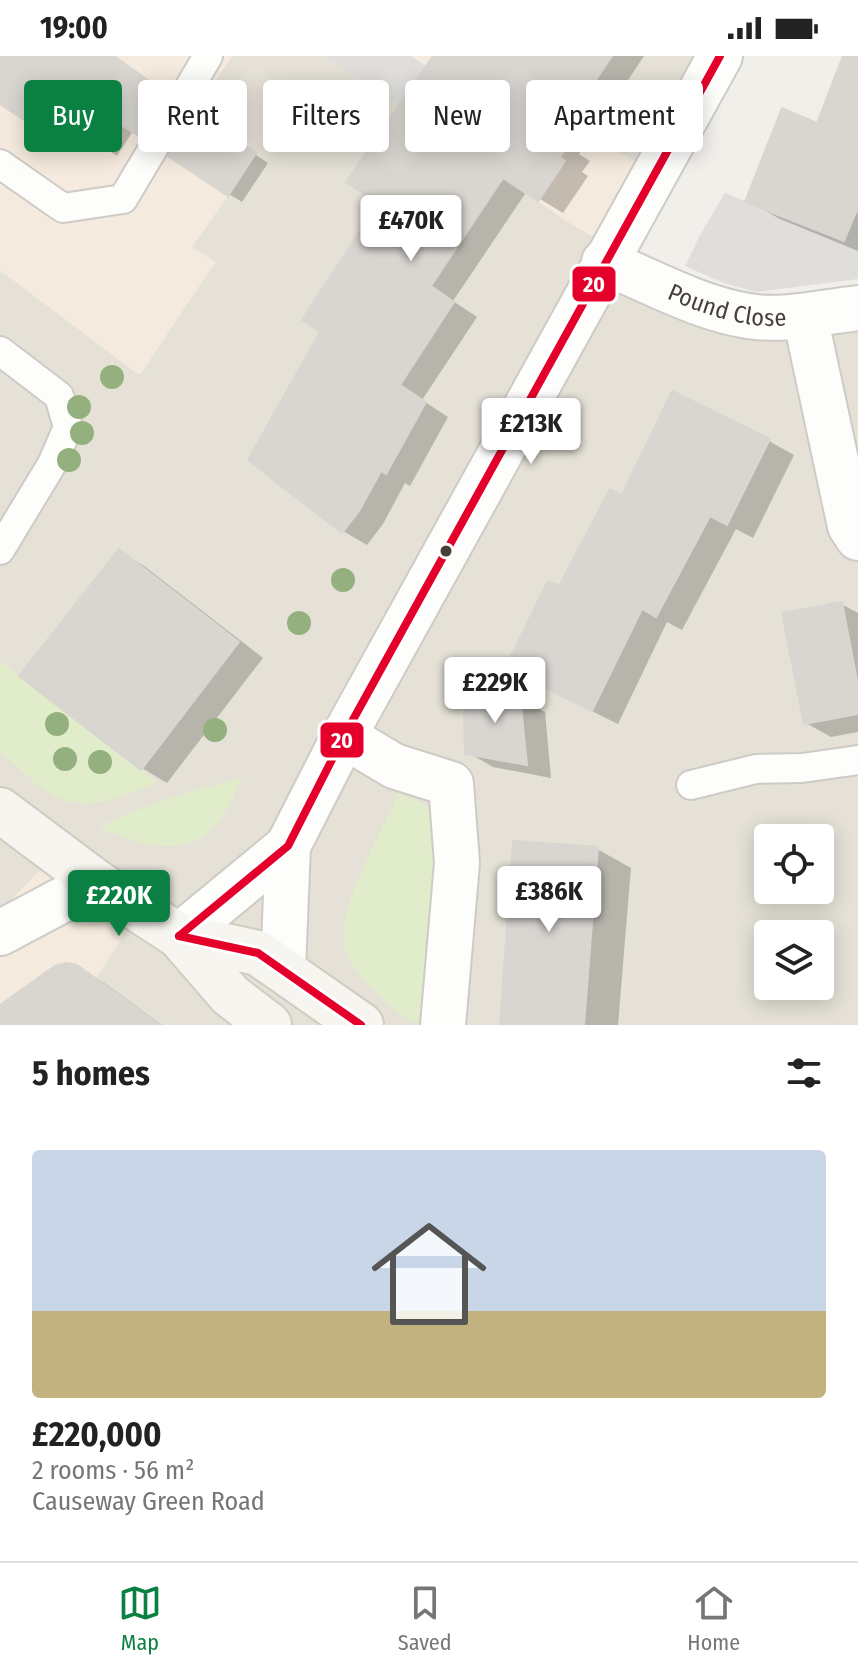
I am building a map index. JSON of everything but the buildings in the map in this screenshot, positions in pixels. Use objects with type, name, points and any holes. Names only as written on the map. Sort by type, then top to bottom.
[{"type":"main road","points":[[2,818],[179,936],[230,995],[269,1025]]},
{"type":"main road","points":[[179,936],[266,960],[361,1025]]},
{"type":"street","points":[[179,936],[288,846],[344,736],[720,56]]},
{"type":"street","name":"Pound Close","points":[[604,262],[716,309],[751,317],[805,316],[858,308]]},
{"type":"street","points":[[805,316],[850,526],[858,538]]},
{"type":"street","points":[[344,736],[394,766],[451,784],[457,863],[443,1025]]},
{"type":"street","points":[[212,975],[232,972],[266,960],[286,901],[288,846]]},
{"type":"street","points":[[0,933],[96,882]]},
{"type":"lane","points":[[0,164],[63,208],[123,199],[208,56]]},
{"type":"lane","points":[[0,351],[59,396],[68,427],[52,464],[0,550]]},
{"type":"lane","points":[[691,785],[756,769],[802,768],[858,760]]},
{"type":"shaded area","points":[[0,56],[232,56],[216,80],[138,80],[138,152],[247,152],[247,147],[256,153],[192,247],[215,263],[139,375],[0,270]]},
{"type":"shaded area","points":[[232,56],[324,56],[359,80],[263,80],[263,152],[389,152],[389,100],[405,111],[405,152],[465,152],[568,222],[716,309],[858,308],[858,1025],[65,1025],[140,911],[57,853],[0,911],[0,270],[140,375],[215,262],[192,247],[228,196],[211,152],[247,152],[247,80],[216,80]]},
{"type":"shaded area","points":[[324,56],[490,56],[526,92],[526,152],[620,152],[654,174],[612,247],[568,222],[465,152],[510,152],[510,80],[405,80],[405,111],[389,100],[389,80],[359,80]]},
{"type":"shaded area","points":[[324,56],[411,56],[426,66],[417,80],[405,80],[405,98],[399,107],[389,100],[389,80],[359,80]]},
{"type":"shaded area","points":[[490,56],[720,56],[703,86],[703,80],[526,80],[526,91]]},
{"type":"shaded area","points":[[620,152],[666,152],[654,174]]},
{"type":"shaded area","points":[[725,193],[843,241],[855,213],[858,214],[858,279],[756,292],[724,283],[685,266]]},
{"type":"shaded area","points":[[57,853],[140,911],[65,1025],[0,1025],[0,911]]},
{"type":"green space","points":[[0,661],[157,782],[119,798],[93,803],[67,801],[40,787],[0,752]]},
{"type":"green space","points":[[242,779],[222,817],[210,831],[196,840],[181,845],[147,844],[99,827],[169,798]]},
{"type":"green space","points":[[399,793],[432,808],[449,846],[431,1025],[403,1016],[370,986],[349,959],[343,937],[352,896]]},
{"type":"transit line","name":"20","points":[[179,936],[288,846],[344,736],[720,56]]},
{"type":"transit line","name":"20","points":[[179,936],[258,953],[361,1025]]}]
